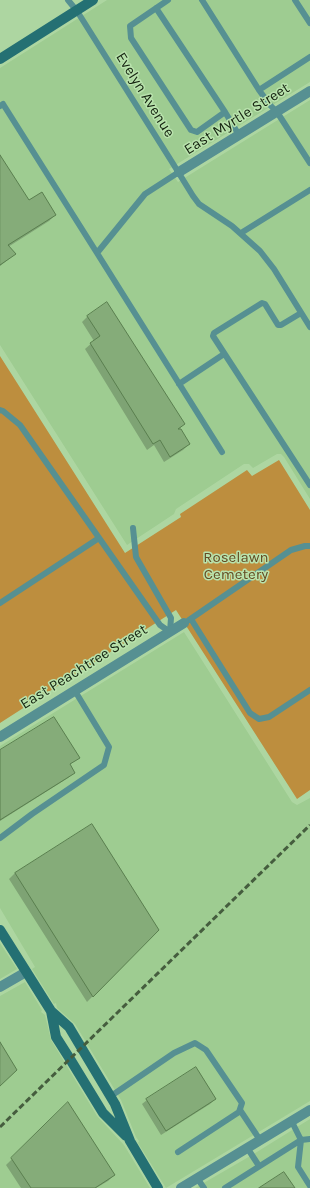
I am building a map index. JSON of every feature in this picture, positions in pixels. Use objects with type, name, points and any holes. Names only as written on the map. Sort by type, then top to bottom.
[{"type":"street","points":[[0,59],[93,0]]},
{"type":"street","name":"East Myrtle Street","points":[[179,172],[310,91]]},
{"type":"street","name":"East Peachtree Street","points":[[0,737],[187,621]]},
{"type":"street","points":[[0,930],[51,1011],[69,1028],[111,1096],[130,1141],[158,1188]]},
{"type":"street","points":[[0,987],[26,972]]},
{"type":"street","points":[[51,1011],[56,1036],[103,1113],[130,1141]]},
{"type":"street","points":[[181,1188],[248,1149],[260,1140],[310,1110]]},
{"type":"lane","name":"Evelyn Avenue","points":[[68,0],[77,11],[199,204],[232,226],[260,251],[274,269],[310,327]]},
{"type":"lane","points":[[168,0],[130,26],[130,38],[191,130],[198,132],[224,112]]},
{"type":"lane","points":[[202,0],[259,90],[276,112],[310,163]]},
{"type":"lane","points":[[296,0],[310,23]]},
{"type":"lane","points":[[156,8],[239,135]]},
{"type":"lane","points":[[259,90],[310,57]]},
{"type":"lane","points":[[0,106],[3,104],[222,452]]},
{"type":"lane","points":[[97,253],[145,194],[179,172]]},
{"type":"lane","points":[[241,233],[310,190]]},
{"type":"lane","points":[[301,313],[281,325],[278,325],[265,304],[262,303],[214,333],[213,336],[310,485]]},
{"type":"lane","points":[[179,384],[224,354]]},
{"type":"lane","points":[[0,410],[20,426],[160,625],[170,632]]},
{"type":"lane","points":[[133,528],[136,557],[171,618],[170,632]]},
{"type":"lane","points":[[0,603],[99,538]]},
{"type":"lane","points":[[310,546],[291,550],[187,621],[250,713],[259,719],[269,717],[310,690]]},
{"type":"lane","points":[[0,838],[32,814],[104,765],[109,747],[75,691]]},
{"type":"lane","points":[[111,1096],[174,1053],[195,1043],[206,1050],[242,1103],[239,1112],[178,1152]]},
{"type":"lane","points":[[240,1110],[260,1140]]},
{"type":"lane","points":[[292,1122],[301,1140],[298,1167],[310,1186]]},
{"type":"lane","points":[[225,1188],[301,1140],[310,1139]]},
{"type":"lane","points":[[248,1149],[259,1166]]},
{"type":"lane","points":[[197,1178],[204,1188]]},
{"type":"shaded area","points":[[107,0],[310,0],[310,82],[169,169],[178,182],[310,100],[310,499],[284,457],[281,454],[277,454],[253,468],[249,464],[244,464],[176,509],[174,514],[127,545],[0,345],[0,68]]},
{"type":"shaded area","points":[[184,632],[292,802],[297,805],[310,798],[310,1101],[166,1188],[138,1143],[139,1141],[121,1100],[75,1024],[57,1008],[56,1003],[54,1004],[32,969],[35,967],[0,908],[0,746]]},
{"type":"shaded area","points":[[0,943],[17,969],[0,979]]},
{"type":"shaded area","points":[[25,982],[42,1010],[41,1012],[45,1015],[51,1040],[97,1116],[124,1145],[150,1188],[0,1188],[0,996]]},
{"type":"shaded area","points":[[310,1119],[310,1188],[195,1188],[252,1155]]},
{"type":"green space","name":"Roselawn Cemetery","points":[[0,356],[125,553],[181,517],[180,514],[247,470],[252,476],[279,460],[310,510],[310,790],[297,799],[176,610],[0,723]]},
{"type":"building","points":[[0,155],[29,200],[42,192],[56,215],[8,245],[16,254],[0,265]]},
{"type":"building","points":[[107,302],[185,424],[178,429],[181,429],[190,444],[170,457],[160,440],[153,444],[90,343],[100,336],[87,316]]},
{"type":"building","points":[[54,717],[80,758],[70,764],[75,773],[0,820],[0,750]]},
{"type":"building","points":[[92,824],[159,930],[93,997],[15,873]]},
{"type":"building","points":[[0,1042],[17,1070],[0,1086]]},
{"type":"building","points":[[196,1067],[216,1099],[166,1131],[146,1099]]},
{"type":"building","points":[[68,1102],[115,1175],[95,1188],[31,1188],[11,1158]]},
{"type":"building","points":[[284,1172],[295,1188],[259,1188]]},
{"type":"railway","points":[[0,1127],[310,825]]}]
